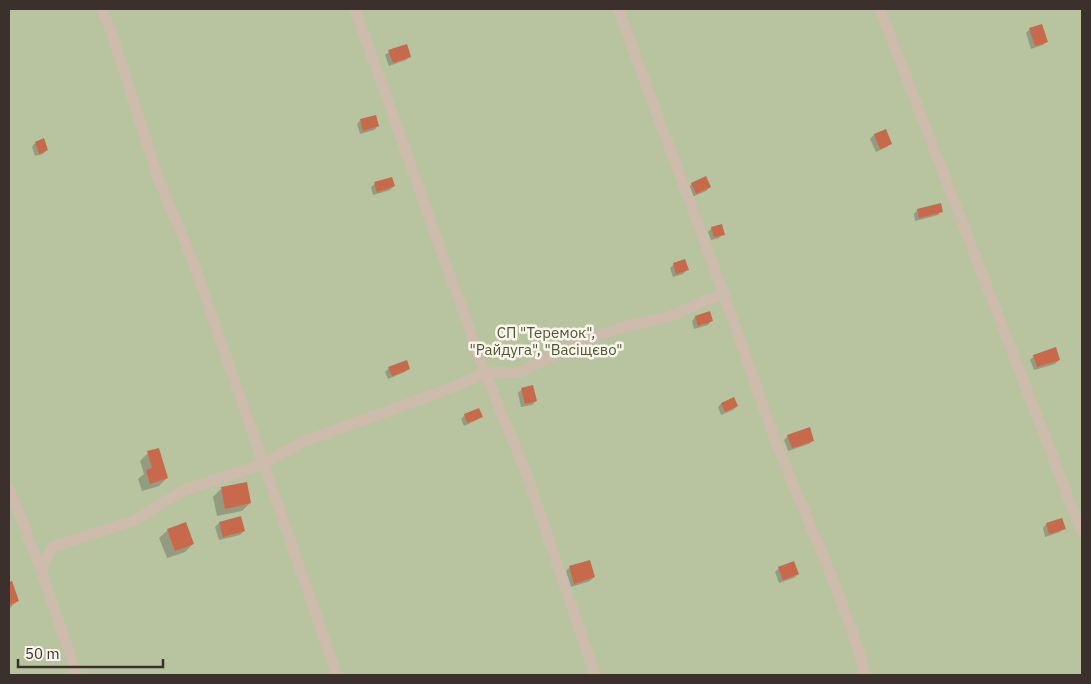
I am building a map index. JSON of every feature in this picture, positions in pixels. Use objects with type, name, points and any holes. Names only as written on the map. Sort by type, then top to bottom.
[{"type":"lane","points":[[101,9],[112,31],[158,178],[194,264],[337,675]]},
{"type":"lane","points":[[355,9],[485,373],[526,472],[595,675]]},
{"type":"lane","points":[[618,9],[724,294],[776,443],[836,587],[858,648],[865,675]]},
{"type":"lane","points":[[880,9],[1082,534]]},
{"type":"lane","points":[[40,570],[52,547],[133,521],[184,490],[263,464],[302,442],[454,387],[485,373],[520,372],[589,338],[630,325],[669,317],[724,294]]},
{"type":"lane","points":[[9,488],[77,675]]},
{"type":"green space","name":"СП \"Теремок\", \"Райдуга\", \"Васіщєво\"","points":[[9,9],[1082,9],[1082,675],[9,675]]},
{"type":"building","points":[[1042,24],[1048,42],[1035,46],[1029,28]]},
{"type":"building","points":[[407,44],[411,57],[393,63],[388,50]]},
{"type":"building","points":[[376,115],[379,126],[363,131],[360,119]]},
{"type":"building","points":[[886,129],[892,144],[880,149],[874,134]]},
{"type":"building","points":[[44,138],[48,150],[39,154],[35,142]]},
{"type":"building","points":[[706,176],[711,187],[696,194],[691,183]]},
{"type":"building","points":[[392,177],[395,186],[377,192],[374,182]]},
{"type":"building","points":[[941,203],[943,212],[919,218],[917,209]]},
{"type":"building","points":[[722,224],[725,235],[714,237],[711,227]]},
{"type":"building","points":[[685,259],[689,270],[676,274],[673,263]]},
{"type":"building","points":[[710,311],[713,321],[698,326],[695,316]]},
{"type":"building","points":[[502,344],[504,354],[488,358],[485,348]]},
{"type":"building","points":[[1056,347],[1060,360],[1037,367],[1033,355]]},
{"type":"building","points":[[407,360],[410,369],[392,376],[388,367]]},
{"type":"building","points":[[533,385],[537,401],[525,404],[521,388]]},
{"type":"building","points":[[734,397],[738,406],[725,412],[721,403]]},
{"type":"building","points":[[479,408],[483,417],[467,423],[464,414]]},
{"type":"building","points":[[810,427],[814,441],[792,448],[787,435]]},
{"type":"building","points":[[159,448],[168,478],[150,484],[146,470],[152,468],[147,451]]},
{"type":"building","points":[[247,482],[251,503],[225,509],[221,487]]},
{"type":"building","points":[[241,516],[245,531],[223,537],[219,522]]},
{"type":"building","points":[[1062,518],[1066,529],[1049,534],[1046,523]]},
{"type":"building","points":[[186,522],[194,544],[175,551],[167,529]]},
{"type":"building","points":[[590,560],[595,577],[574,584],[569,566]]},
{"type":"building","points":[[794,561],[799,574],[783,580],[778,567]]},
{"type":"building","points":[[12,581],[19,601],[9,605],[9,582]]}]
